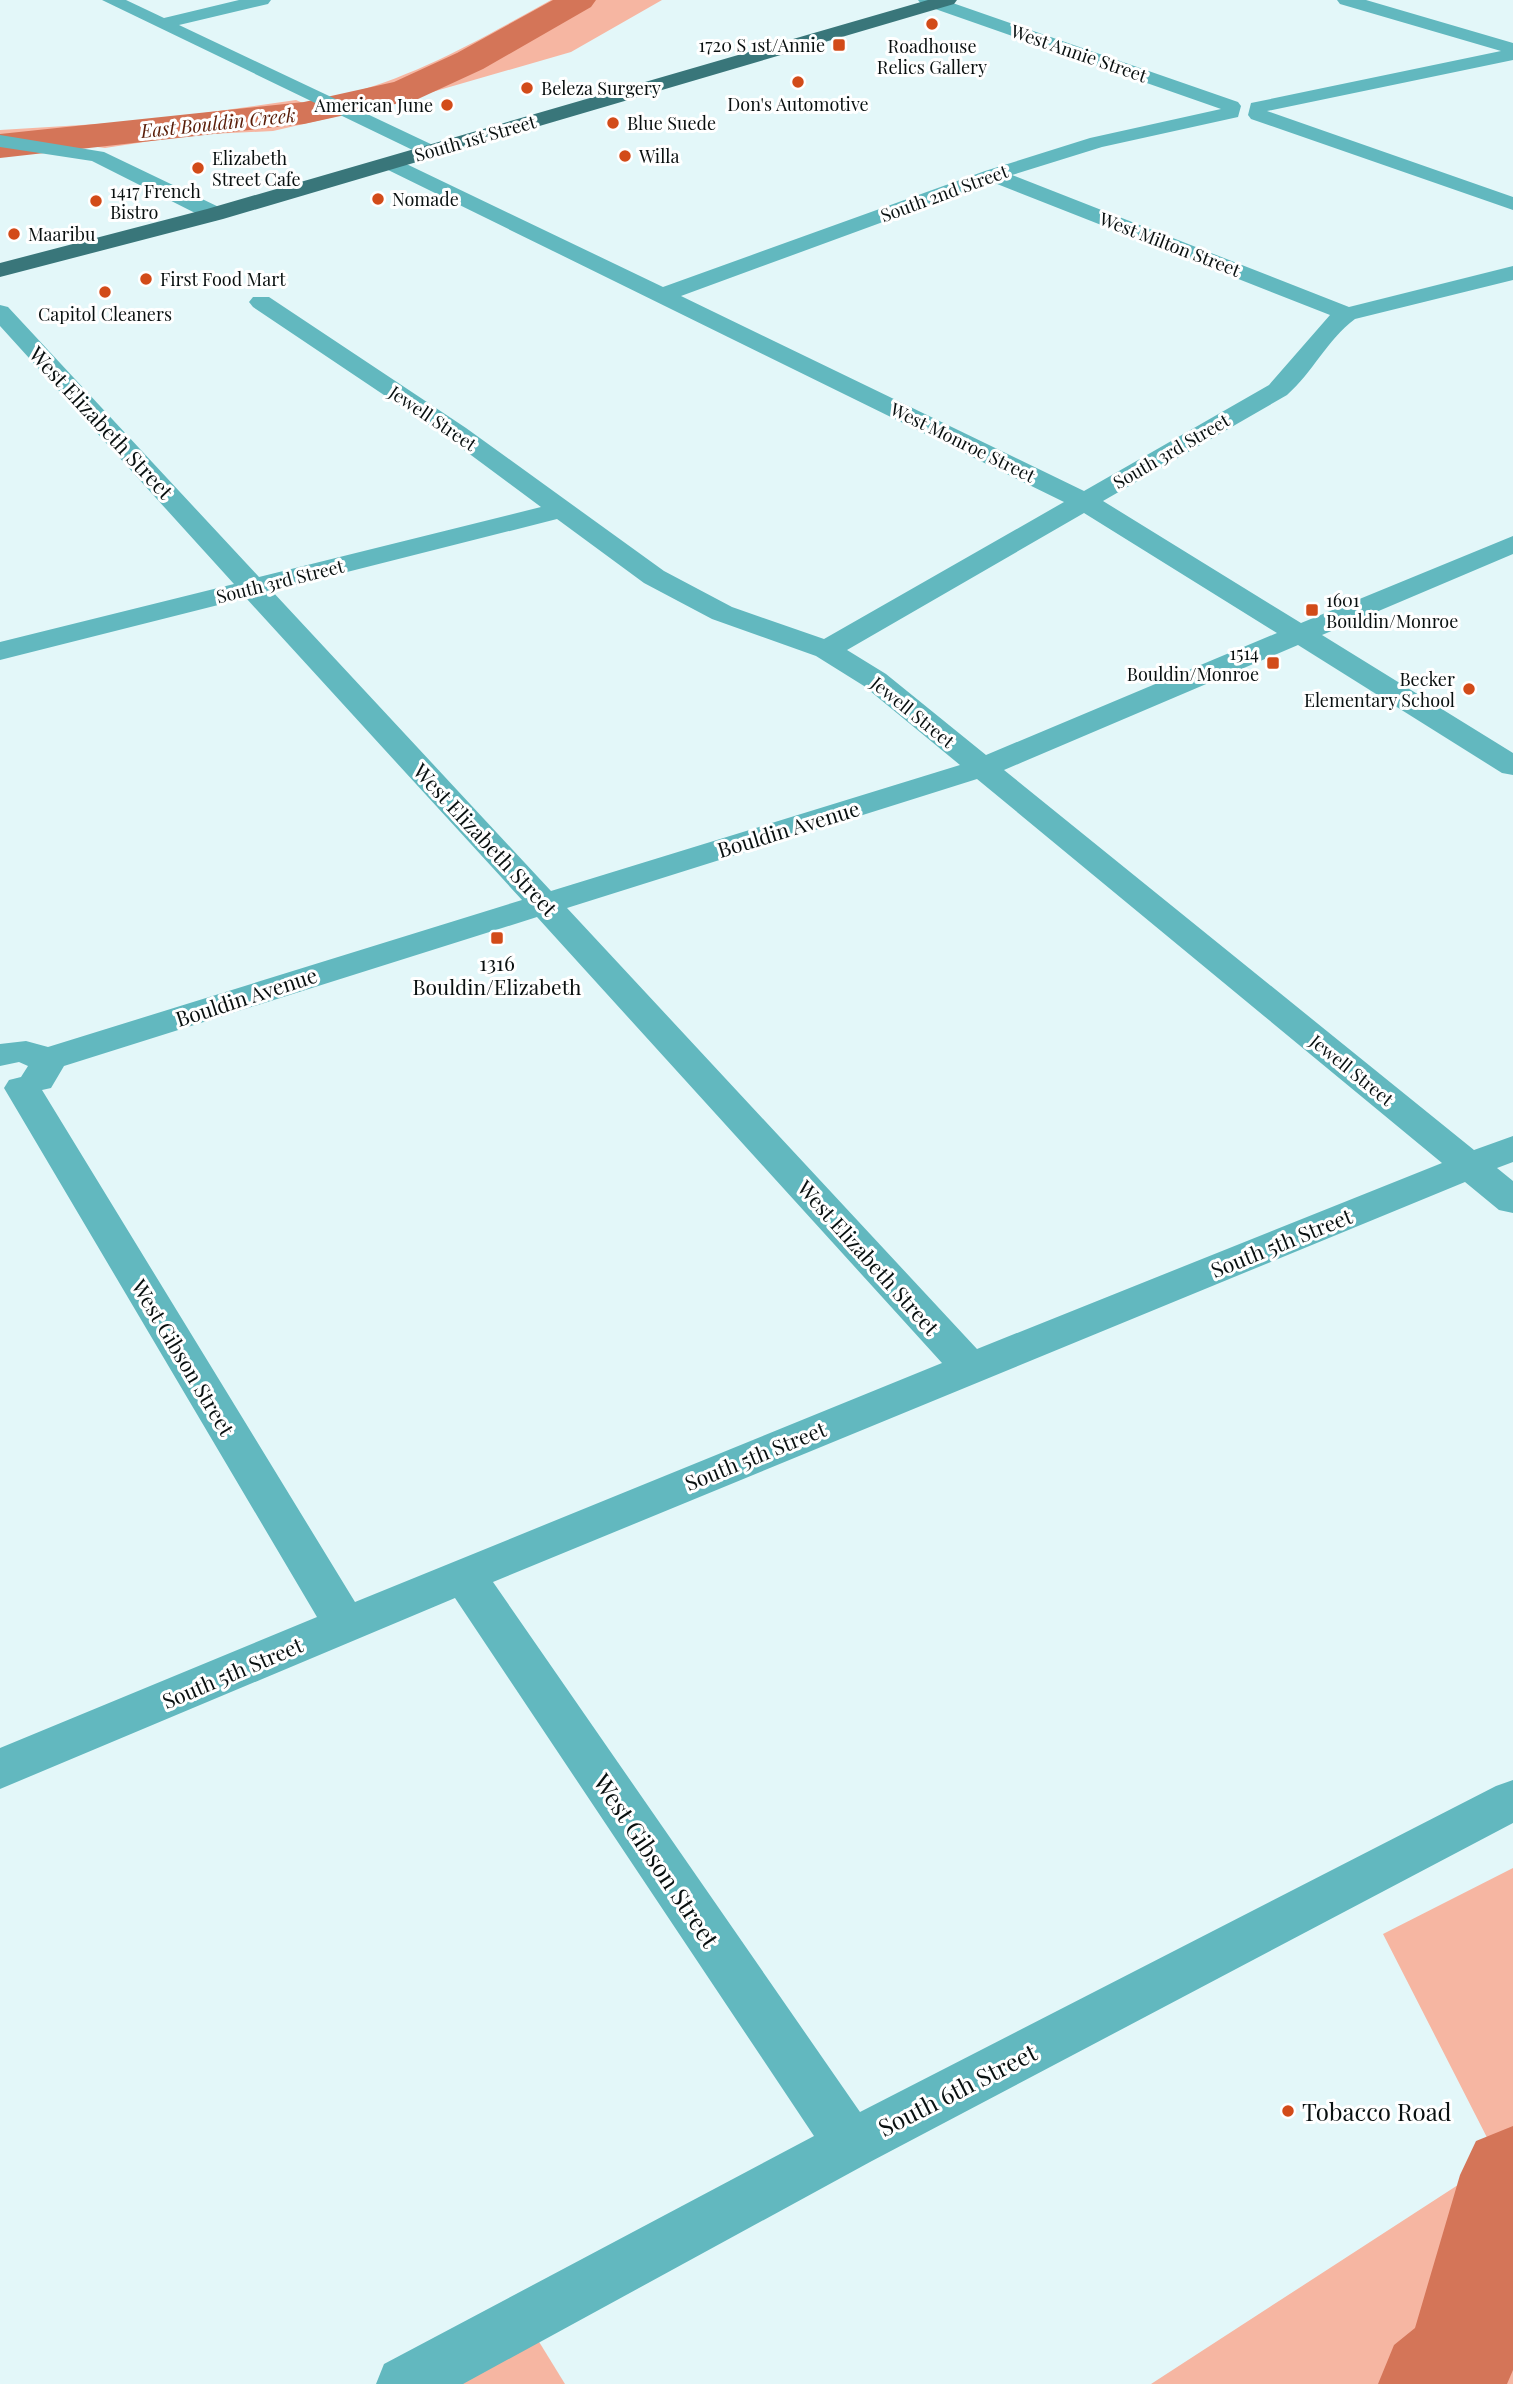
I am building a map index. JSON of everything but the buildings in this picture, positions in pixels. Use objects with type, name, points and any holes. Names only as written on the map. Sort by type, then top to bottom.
[{"type":"main road","name":"South 1st Street","points":[[0,270],[215,214],[937,1]]},
{"type":"street","points":[[111,0],[430,150]]},
{"type":"street","points":[[162,23],[262,0]]},
{"type":"street","points":[[1346,0],[1512,52]]},
{"type":"street","name":"West Annie Street","points":[[937,1],[1231,109]]},
{"type":"street","points":[[1258,111],[1512,52]]},
{"type":"street","points":[[1231,109],[1258,111],[1513,204]]},
{"type":"street","name":"South 2nd Street","points":[[663,295],[992,175],[1097,142],[1231,109]]},
{"type":"street","points":[[0,141],[97,156],[215,214]]},
{"type":"street","name":"West Monroe Street","points":[[389,163],[1084,501],[1513,766]]},
{"type":"street","name":"West Milton Street","points":[[992,175],[1348,314]]},
{"type":"street","name":"South 3rd Street","points":[[826,650],[1278,390],[1296,376],[1328,330],[1348,314],[1513,273]]},
{"type":"street","name":"Jewell Street","points":[[261,302],[457,433],[654,577],[687,597],[722,613],[826,650],[875,680],[1513,1201]]},
{"type":"street","name":"West Elizabeth Street","points":[[0,312],[970,1368]]},
{"type":"street","name":"South 3rd Street","points":[[0,651],[561,510]]},
{"type":"street","name":"Bouldin Avenue","points":[[11,1066],[982,768],[1513,544]]},
{"type":"street","name":"West Gibson Street","points":[[11,1066],[345,1625]]},
{"type":"street","name":"South 5th Street","points":[[0,1769],[464,1575],[1513,1148]]},
{"type":"street","name":"West Gibson Street","points":[[464,1575],[851,2144]]},
{"type":"street","name":"South 6th Street","points":[[405,2384],[851,2144],[1513,1800]]},
{"type":"shaded area","points":[[551,0],[662,0],[571,52],[370,110],[339,96],[422,67]]},
{"type":"shaded area","points":[[296,100],[334,117],[273,131],[190,135],[105,148],[0,134],[0,130],[147,121]]},
{"type":"shaded area","points":[[1513,1868],[1513,2384],[1151,2384],[1498,2159],[1383,1934]]},
{"type":"shaded area","points":[[525,2319],[565,2384],[405,2384]]},
{"type":"waterway","name":"East Bouldin Creek","points":[[0,146],[304,113],[405,91],[470,61],[579,0]]},
{"type":"waterway","points":[[1434,2384],[1461,2361],[1513,2175]]},
{"type":"place","name":"Roadhouse Relics Gallery","points":[[932,24]]},
{"type":"place","name":"1720 S 1st/Annie","points":[[839,45]]},
{"type":"place","name":"Don's Automotive","points":[[798,82]]},
{"type":"place","name":"Beleza Surgery","points":[[527,88]]},
{"type":"place","name":"American June","points":[[447,105]]},
{"type":"place","name":"Blue Suede","points":[[613,123]]},
{"type":"place","name":"Willa","points":[[625,156]]},
{"type":"place","name":"Elizabeth Street Cafe","points":[[198,168]]},
{"type":"place","name":"Nomade","points":[[378,199]]},
{"type":"place","name":"1417 French Bistro","points":[[96,201]]},
{"type":"place","name":"Maaribu","points":[[14,234]]},
{"type":"place","name":"First Food Mart","points":[[146,279]]},
{"type":"place","name":"Capitol Cleaners","points":[[105,292]]},
{"type":"place","name":"1601 Bouldin/Monroe","points":[[1312,610]]},
{"type":"place","name":"1514 Bouldin/Monroe","points":[[1273,663]]},
{"type":"place","name":"Becker Elementary School","points":[[1469,689]]},
{"type":"place","name":"1316 Bouldin/Elizabeth","points":[[497,938]]},
{"type":"place","name":"Tobacco Road","points":[[1288,2111]]}]
